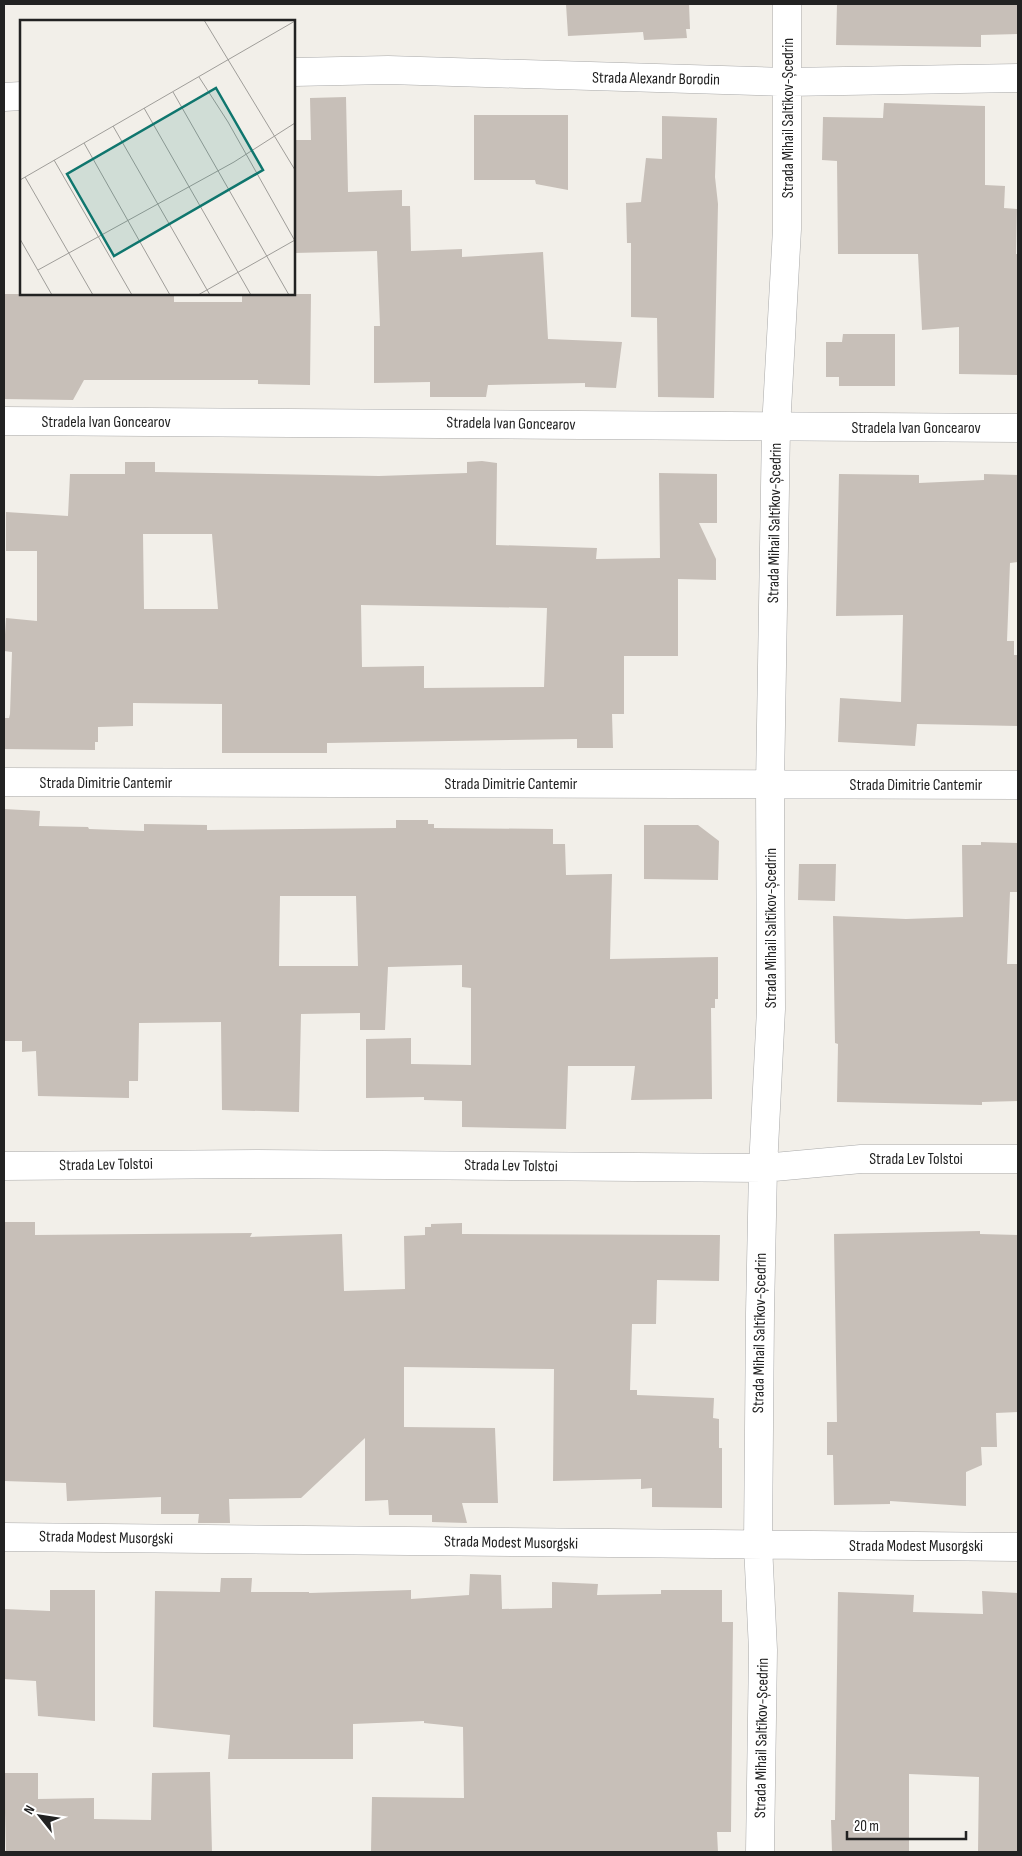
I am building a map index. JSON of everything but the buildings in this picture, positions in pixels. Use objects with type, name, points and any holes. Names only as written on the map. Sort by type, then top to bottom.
[{"type":"street","name":"Strada Mihail Saltîkov-Șcedrin","points":[[760,1852],[763,1650],[758,1545],[763,1168],[771,1009],[770,785],[776,428],[787,229],[787,4]]},
{"type":"street","name":"Strada Alexandr Borodin","points":[[295,72],[388,70],[787,82],[1018,78]]},
{"type":"street","points":[[4,97],[20,96]]},
{"type":"street","name":"Stradela Ivan Goncearov","points":[[4,421],[456,423],[776,428],[1018,428]]},
{"type":"street","name":"Strada Dimitrie Cantemir","points":[[4,782],[1018,785]]},
{"type":"street","name":"Strada Lev Tolstoi","points":[[4,1166],[259,1164],[763,1168],[861,1159],[1018,1159]]},
{"type":"street","name":"Strada Modest Musorgski","points":[[4,1537],[1018,1547]]}]
